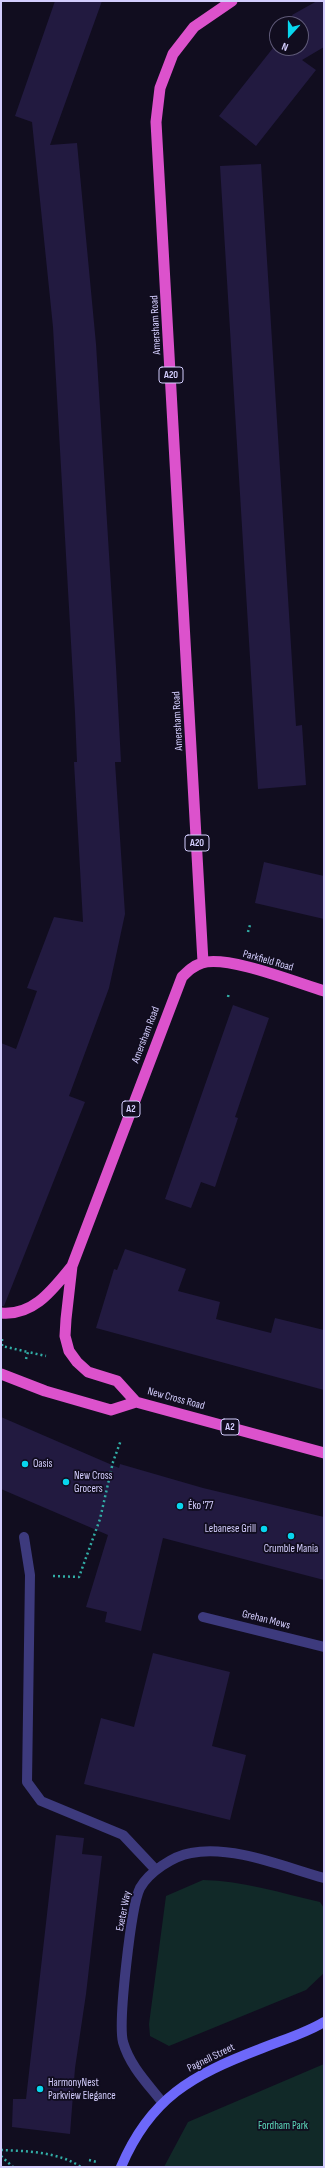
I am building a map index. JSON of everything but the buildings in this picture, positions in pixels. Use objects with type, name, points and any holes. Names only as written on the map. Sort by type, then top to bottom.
[{"type":"highway","name":"Amersham Road","points":[[136,1402],[116,1381],[88,1372],[76,1362],[69,1351],[65,1336],[72,1266],[182,977],[191,968],[203,962],[156,122],[160,88],[174,54],[194,27],[232,1]]},
{"type":"highway","name":"Parkfield Road","points":[[203,962],[221,962],[237,965],[324,991]]},
{"type":"highway","name":"A2","points":[[1,1314],[20,1312],[36,1305],[49,1294],[72,1266]]},
{"type":"highway","name":"New Cross Road","points":[[1,1374],[45,1391],[111,1410],[136,1402],[324,1453]]},
{"type":"main road","name":"Pagnell Street","points":[[121,2167],[132,2142],[162,2102],[199,2075],[257,2050],[311,2030],[324,2022]]},
{"type":"street","points":[[24,1537],[30,1575],[27,1782],[42,1801],[123,1835],[155,1869]]},
{"type":"street","name":"Grehan Mews","points":[[203,1617],[324,1646]]},
{"type":"street","name":"Exeter Way","points":[[162,2102],[130,2061],[123,2040],[122,2015],[133,1916],[140,1889],[155,1869],[190,1853],[227,1851],[324,1878]]},
{"type":"path","points":[[248,932],[250,925]]},
{"type":"path","points":[[228,997],[229,993]]},
{"type":"path","points":[[2,1339],[2,1346],[49,1356]]},
{"type":"path","points":[[25,1363],[28,1352]]},
{"type":"path","points":[[30,1575],[79,1577],[100,1519],[113,1462],[121,1440]]},
{"type":"path","points":[[1,2150],[23,2151],[70,2159],[81,2167]]},
{"type":"path","points":[[1,2156],[13,2167]]},
{"type":"path","points":[[89,2160],[97,2162]]},
{"type":"green space","points":[[203,1880],[247,1885],[320,1902],[324,1908],[324,1973],[306,1990],[169,2046],[150,2036],[149,2024],[166,1896]]},
{"type":"green space","name":"Fordham Park","points":[[324,2064],[324,2167],[164,2167],[188,2122]]},
{"type":"place","name":"Oasis","points":[[25,1464]]},
{"type":"place","name":"New Cross Grocers","points":[[66,1482]]},
{"type":"place","name":"Éko '77","points":[[180,1506]]},
{"type":"place","name":"Lebanese Grill","points":[[264,1529]]},
{"type":"place","name":"Crumble Mania","points":[[291,1536]]},
{"type":"place","name":"HarmonyNest Parkview Elegance","points":[[40,2089]]}]
